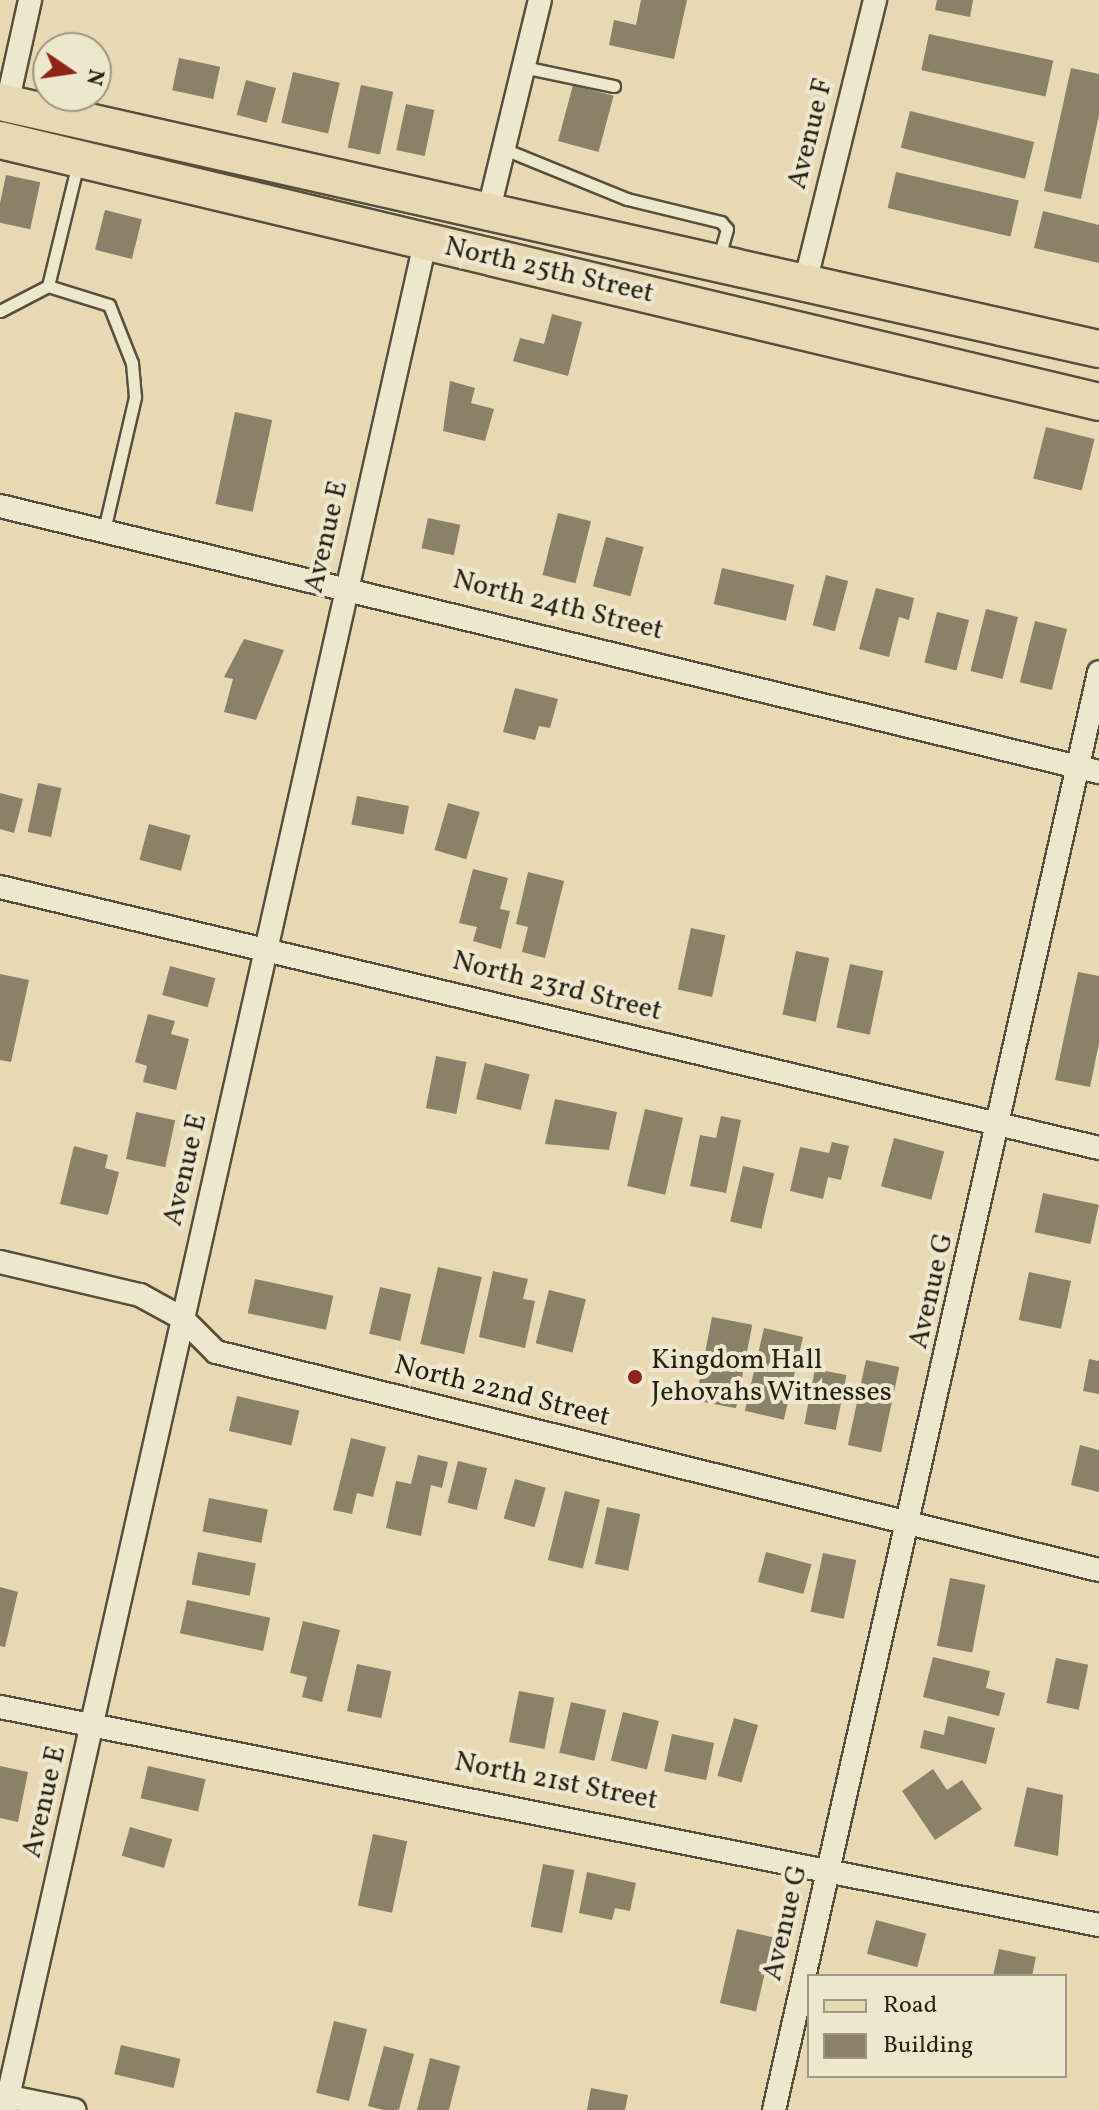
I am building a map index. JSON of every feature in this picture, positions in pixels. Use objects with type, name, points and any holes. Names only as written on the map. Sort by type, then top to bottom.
[{"type":"main road","name":"North 25th Street","points":[[4,103],[1099,349]]},
{"type":"main road","name":"North 25th Street","points":[[0,140],[1099,402]]},
{"type":"main road","points":[[477,255],[561,248],[764,290],[805,283]]},
{"type":"street","points":[[4,103],[30,0]]},
{"type":"street","points":[[488,213],[540,0]]},
{"type":"street","name":"Avenue F","points":[[805,283],[875,0]]},
{"type":"street","name":"Avenue E","points":[[4,2100],[95,1721],[182,1318],[425,243]]},
{"type":"street","name":"North 24th Street","points":[[0,506],[347,584],[1089,769]]},
{"type":"street","name":"Avenue G","points":[[774,2110],[1001,1124],[1089,769],[1099,672]]},
{"type":"street","name":"North 23rd Street","points":[[0,887],[268,948],[1099,1148]]},
{"type":"street","name":"North 22nd Street","points":[[0,1262],[140,1295],[182,1318],[216,1352],[1099,1570]]},
{"type":"street","name":"North 21st Street","points":[[0,1707],[95,1721],[1099,1925]]},
{"type":"street","points":[[4,2100],[74,2110]]},
{"type":"lane","points":[[523,67],[614,86]]},
{"type":"lane","points":[[504,149],[627,199],[721,222],[727,229],[717,264]]},
{"type":"lane","points":[[48,286],[79,159]]},
{"type":"lane","points":[[0,311],[48,286],[109,305],[132,363],[135,397],[104,530]]},
{"type":"building","points":[[641,0],[687,0],[674,59],[609,45],[614,20],[636,25]]},
{"type":"building","points":[[937,0],[973,0],[970,17],[935,10]]},
{"type":"building","points":[[929,34],[1053,60],[1046,97],[921,70]]},
{"type":"building","points":[[179,58],[220,67],[213,99],[172,90]]},
{"type":"building","points":[[1071,68],[1099,74],[1099,115],[1081,199],[1044,191]]},
{"type":"building","points":[[293,72],[340,83],[328,133],[281,123]]},
{"type":"building","points":[[246,80],[276,88],[267,123],[237,115]]},
{"type":"building","points":[[361,85],[393,92],[380,154],[348,148]]},
{"type":"building","points":[[573,85],[614,96],[599,152],[558,141]]},
{"type":"building","points":[[406,104],[434,110],[425,156],[396,150]]},
{"type":"building","points":[[910,111],[1034,142],[1025,179],[901,148]]},
{"type":"building","points":[[896,172],[1019,200],[1010,236],[888,208]]},
{"type":"building","points":[[6,175],[40,182],[30,229],[0,223],[0,203]]},
{"type":"building","points":[[105,210],[142,219],[132,259],[95,250]]},
{"type":"building","points":[[1043,211],[1099,225],[1099,263],[1034,248]]},
{"type":"building","points":[[552,314],[582,322],[568,376],[513,361],[520,338],[544,344]]},
{"type":"building","points":[[450,381],[475,388],[471,403],[494,409],[485,441],[443,431]]},
{"type":"building","points":[[235,412],[272,420],[253,512],[215,504]]},
{"type":"building","points":[[1046,427],[1095,439],[1082,491],[1033,478]]},
{"type":"building","points":[[558,513],[591,521],[576,583],[543,575]]},
{"type":"building","points":[[428,518],[460,525],[454,555],[422,548]]},
{"type":"building","points":[[606,537],[644,547],[630,596],[593,586]]},
{"type":"building","points":[[722,568],[794,585],[786,621],[714,604]]},
{"type":"building","points":[[826,575],[848,581],[835,631],[813,625]]},
{"type":"building","points":[[876,588],[914,598],[909,620],[899,617],[889,657],[859,649]]},
{"type":"building","points":[[986,609],[1018,617],[1003,679],[971,671]]},
{"type":"building","points":[[937,612],[969,620],[956,670],[924,662]]},
{"type":"building","points":[[1035,621],[1067,629],[1052,690],[1020,682]]},
{"type":"building","points":[[244,639],[284,650],[256,720],[224,712],[233,679],[224,677]]},
{"type":"building","points":[[515,688],[558,699],[550,728],[539,726],[535,740],[503,732]]},
{"type":"building","points":[[38,783],[61,788],[51,837],[28,832]]},
{"type":"building","points":[[0,793],[23,799],[14,833],[0,829]]},
{"type":"building","points":[[357,796],[409,806],[403,835],[351,824]]},
{"type":"building","points":[[448,803],[480,812],[466,859],[434,850]]},
{"type":"building","points":[[149,824],[191,835],[181,871],[139,860]]},
{"type":"building","points":[[473,869],[508,878],[500,909],[510,911],[501,949],[473,941],[477,927],[459,923]]},
{"type":"building","points":[[528,872],[564,881],[545,958],[522,952],[528,927],[516,924]]},
{"type":"building","points":[[691,928],[725,935],[712,997],[678,990]]},
{"type":"building","points":[[796,951],[829,958],[816,1022],[782,1015]]},
{"type":"building","points":[[850,964],[883,971],[870,1035],[836,1028]]},
{"type":"building","points":[[170,966],[215,978],[208,1007],[162,995]]},
{"type":"building","points":[[1078,972],[1099,976],[1099,1043],[1090,1087],[1055,1080]]},
{"type":"building","points":[[0,974],[29,980],[11,1062],[0,1060]]},
{"type":"building","points":[[148,1014],[175,1021],[171,1034],[189,1039],[176,1090],[143,1082],[147,1066],[135,1062]]},
{"type":"building","points":[[436,1056],[466,1062],[456,1114],[426,1108]]},
{"type":"building","points":[[485,1063],[530,1074],[521,1110],[476,1099]]},
{"type":"building","points":[[555,1099],[617,1112],[609,1150],[545,1144]]},
{"type":"building","points":[[645,1109],[683,1118],[665,1195],[627,1186]]},
{"type":"building","points":[[136,1112],[175,1120],[165,1167],[126,1159]]},
{"type":"building","points":[[721,1116],[741,1120],[726,1193],[690,1186],[700,1135],[716,1138]]},
{"type":"building","points":[[894,1138],[944,1151],[931,1200],[881,1186]]},
{"type":"building","points":[[832,1142],[849,1146],[841,1180],[828,1177],[823,1199],[790,1191],[800,1147],[829,1153]]},
{"type":"building","points":[[74,1146],[108,1155],[105,1168],[119,1172],[108,1215],[60,1204]]},
{"type":"building","points":[[743,1166],[774,1173],[761,1229],[730,1222]]},
{"type":"building","points":[[1043,1193],[1099,1205],[1090,1244],[1035,1232]]},
{"type":"building","points":[[438,1267],[482,1277],[464,1354],[420,1344]]},
{"type":"building","points":[[493,1271],[528,1279],[523,1299],[535,1301],[525,1348],[479,1337]]},
{"type":"building","points":[[1029,1272],[1071,1281],[1061,1329],[1019,1320]]},
{"type":"building","points":[[255,1279],[333,1296],[326,1330],[248,1313]]},
{"type":"building","points":[[380,1287],[411,1294],[400,1341],[369,1334]]},
{"type":"building","points":[[549,1290],[586,1299],[573,1353],[536,1343]]},
{"type":"building","points":[[712,1317],[752,1325],[736,1408],[696,1400]]},
{"type":"building","points":[[764,1328],[803,1337],[784,1420],[745,1411]]},
{"type":"building","points":[[1089,1359],[1099,1361],[1099,1394],[1083,1391]]},
{"type":"building","points":[[866,1360],[899,1367],[881,1452],[848,1445]]},
{"type":"building","points":[[815,1369],[846,1375],[836,1430],[804,1424]]},
{"type":"building","points":[[237,1396],[299,1410],[291,1445],[229,1431]]},
{"type":"building","points":[[351,1438],[386,1447],[373,1497],[357,1493],[352,1514],[333,1510]]},
{"type":"building","points":[[1080,1445],[1099,1450],[1099,1492],[1071,1485]]},
{"type":"building","points":[[418,1455],[448,1462],[442,1488],[431,1485],[421,1536],[386,1528],[396,1481],[411,1484]]},
{"type":"building","points":[[458,1461],[487,1468],[477,1510],[448,1503]]},
{"type":"building","points":[[515,1479],[546,1488],[534,1527],[504,1518]]},
{"type":"building","points":[[565,1491],[600,1500],[583,1569],[548,1560]]},
{"type":"building","points":[[209,1498],[268,1509],[261,1543],[203,1531]]},
{"type":"building","points":[[607,1507],[640,1514],[628,1571],[595,1564]]},
{"type":"building","points":[[198,1552],[256,1563],[250,1596],[192,1584]]},
{"type":"building","points":[[766,1552],[811,1564],[803,1594],[758,1582]]},
{"type":"building","points":[[823,1553],[856,1560],[844,1619],[811,1612]]},
{"type":"building","points":[[950,1578],[985,1585],[972,1653],[937,1646]]},
{"type":"building","points":[[0,1587],[18,1592],[5,1647],[0,1646]]},
{"type":"building","points":[[187,1600],[270,1618],[263,1651],[180,1633]]},
{"type":"building","points":[[303,1621],[340,1630],[322,1702],[302,1697],[307,1677],[290,1673]]},
{"type":"building","points":[[933,1657],[990,1671],[986,1688],[1005,1693],[999,1716],[923,1697]]},
{"type":"building","points":[[1056,1658],[1088,1665],[1079,1710],[1046,1703]]},
{"type":"building","points":[[357,1664],[391,1671],[381,1718],[347,1711]]},
{"type":"building","points":[[519,1691],[554,1698],[544,1749],[509,1742]]},
{"type":"building","points":[[571,1702],[606,1710],[594,1761],[559,1753]]},
{"type":"building","points":[[623,1712],[659,1721],[647,1769],[611,1761]]},
{"type":"building","points":[[948,1716],[995,1728],[986,1764],[920,1748],[924,1730],[944,1735]]},
{"type":"building","points":[[734,1718],[758,1725],[741,1783],[717,1776]]},
{"type":"building","points":[[672,1734],[714,1743],[706,1780],[664,1771]]},
{"type":"building","points":[[0,1766],[28,1772],[18,1822],[0,1818]]},
{"type":"building","points":[[148,1766],[205,1779],[198,1811],[141,1798]]},
{"type":"building","points":[[933,1769],[947,1790],[962,1780],[982,1809],[935,1840],[902,1791]]},
{"type":"building","points":[[1027,1787],[1063,1795],[1058,1856],[1014,1846]]},
{"type":"building","points":[[130,1827],[172,1839],[164,1868],[122,1856]]},
{"type":"building","points":[[373,1834],[407,1841],[392,1913],[358,1905]]},
{"type":"building","points":[[543,1864],[574,1870],[562,1933],[531,1927]]},
{"type":"building","points":[[587,1872],[636,1883],[630,1911],[615,1908],[612,1920],[579,1913]]},
{"type":"building","points":[[876,1920],[926,1933],[917,1967],[867,1954]]},
{"type":"building","points":[[737,1929],[773,1937],[756,2011],[720,2003]]},
{"type":"building","points":[[999,1949],[1036,1957],[1032,1974],[993,1974]]},
{"type":"building","points":[[334,2021],[367,2029],[349,2101],[316,2093]]},
{"type":"building","points":[[121,2045],[180,2059],[174,2088],[114,2074]]},
{"type":"building","points":[[384,2046],[414,2054],[399,2110],[368,2106]]},
{"type":"building","points":[[430,2058],[460,2066],[449,2110],[417,2110]]},
{"type":"building","points":[[591,2088],[628,2095],[625,2110],[587,2110]]},
{"type":"place","name":"Kingdom Hall Jehovahs Witnesses","points":[[635,1377]]}]
